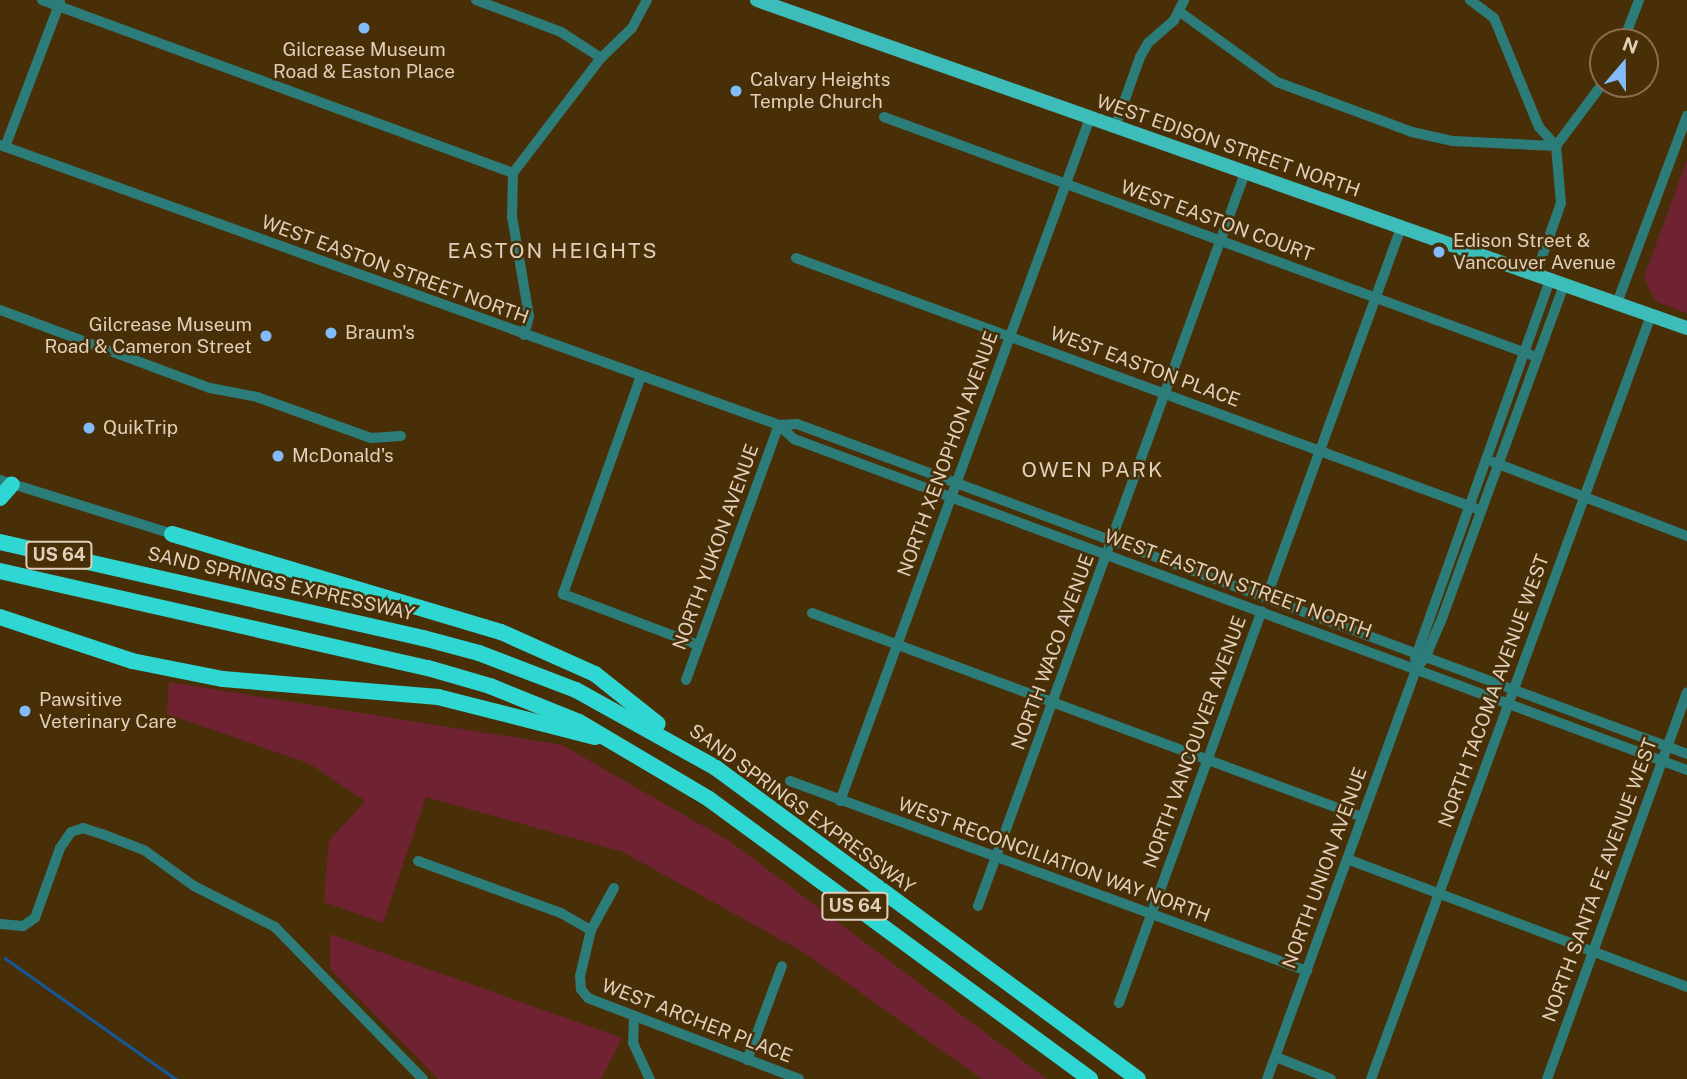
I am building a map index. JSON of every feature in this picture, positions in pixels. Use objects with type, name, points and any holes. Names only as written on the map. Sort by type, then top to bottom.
[{"type":"highway","points":[[0,498],[6,482]]},
{"type":"highway","points":[[180,536],[533,645],[595,674],[716,768]]},
{"type":"highway","name":"SAND SPRINGS EXPRESSWAY","points":[[0,542],[423,638],[519,667],[625,714],[716,768],[1138,1079]]},
{"type":"highway","name":"US 64","points":[[0,571],[460,677],[546,708],[616,741],[709,799],[1090,1079]]},
{"type":"highway","points":[[0,617],[153,665],[235,680],[438,697],[538,726],[616,741]]},
{"type":"main road","name":"WEST EDISON STREET NORTH","points":[[757,0],[1687,328]]},
{"type":"street","points":[[42,0],[59,3],[513,173]]},
{"type":"street","points":[[476,0],[561,32],[601,58]]},
{"type":"street","points":[[524,335],[529,316],[512,217],[513,173],[601,58],[632,28],[647,0]]},
{"type":"street","points":[[1115,127],[1140,58],[1180,12],[1184,0]]},
{"type":"street","points":[[1628,28],[1639,0]]},
{"type":"street","points":[[1476,1],[1494,18],[1539,127],[1556,146],[1561,204],[1550,279]]},
{"type":"street","points":[[3,146],[59,3]]},
{"type":"street","points":[[1180,12],[1278,82],[1412,132],[1453,141],[1556,146]]},
{"type":"street","points":[[1556,146],[1592,98]]},
{"type":"street","points":[[1617,303],[1687,116]]},
{"type":"street","name":"WEST EASTON COURT","points":[[884,117],[1537,357]]},
{"type":"street","name":"NORTH XENOPHON AVENUE","points":[[840,801],[1090,118]]},
{"type":"street","name":"WEST EASTON STREET NORTH","points":[[3,146],[779,425],[797,424],[1514,687],[1687,754]]},
{"type":"street","name":"NORTH WACO AVENUE","points":[[978,906],[1245,173]]},
{"type":"street","name":"NORTH VANCOUVER AVENUE","points":[[1267,596],[1401,227]]},
{"type":"street","name":"WEST EASTON PLACE","points":[[796,258],[1480,510]]},
{"type":"street","name":"NORTH UNION AVENUE","points":[[1416,668],[1414,652],[1550,279]]},
{"type":"street","name":"NORTH UNION AVENUE","points":[[1267,1079],[1416,668],[1426,656],[1537,357],[1550,279]]},
{"type":"street","points":[[0,310],[210,388],[257,397],[371,438],[401,436]]},
{"type":"street","name":"NORTH TACOMA AVENUE WEST","points":[[1371,1079],[1651,315]]},
{"type":"street","points":[[641,376],[563,594],[698,645]]},
{"type":"street","name":"WEST EASTON STREET NORTH","points":[[779,425],[794,439],[1275,615],[1687,770]]},
{"type":"street","name":"NORTH YUKON AVENUE","points":[[686,680],[779,425]]},
{"type":"street","points":[[1486,459],[1687,536]]},
{"type":"street","points":[[6,482],[180,536]]},
{"type":"street","name":"NORTH VANCOUVER AVENUE","points":[[1247,605],[1251,591]]},
{"type":"street","name":"NORTH VANCOUVER AVENUE","points":[[1275,615],[1280,601]]},
{"type":"street","name":"NORTH VANCOUVER AVENUE","points":[[1119,1003],[1262,611]]},
{"type":"street","points":[[812,613],[1362,817]]},
{"type":"street","name":"NORTH SANTA FE AVENUE WEST","points":[[1547,1079],[1687,693]]},
{"type":"street","name":"WEST RECONCILIATION WAY NORTH","points":[[790,782],[1307,971]]},
{"type":"street","points":[[0,924],[23,926],[35,918],[60,848],[71,832],[83,828],[144,849],[194,886],[275,927],[423,1079]]},
{"type":"street","points":[[1347,859],[1687,987]]},
{"type":"street","points":[[418,862],[561,913],[591,930],[614,888]]},
{"type":"street","name":"WEST ARCHER PLACE","points":[[591,930],[579,980],[585,994],[634,1017],[799,1079]]},
{"type":"street","points":[[747,1060],[782,966]]},
{"type":"street","points":[[634,1017],[633,1043],[650,1079]]},
{"type":"street","points":[[1276,1057],[1331,1079]]},
{"type":"shaded area","points":[[1687,160],[1687,313],[1655,301],[1644,277]]},
{"type":"shaded area","points":[[169,682],[562,745],[731,842],[1047,1079],[982,1079],[805,953],[623,852],[426,797],[383,923],[324,902],[329,841],[365,801],[310,764],[167,714]]},
{"type":"shaded area","points":[[330,934],[622,1038],[601,1079],[438,1079],[330,969]]},
{"type":"waterway","points":[[5,958],[176,1079]]},
{"type":"place","name":"Gilcrease Museum Road & Easton Place","points":[[364,28]]},
{"type":"place","name":"Calvary Heights Temple Church","points":[[736,91]]},
{"type":"place","name":"Edison Street & Vancouver Avenue","points":[[1439,252]]},
{"type":"place","name":"Braum's","points":[[331,333]]},
{"type":"place","name":"Gilcrease Museum Road & Cameron Street","points":[[266,336]]},
{"type":"place","name":"QuikTrip","points":[[89,428]]},
{"type":"place","name":"McDonald's","points":[[278,456]]},
{"type":"place","name":"Pawsitive Veterinary Care","points":[[25,711]]},
{"type":"district","name":"EASTON HEIGHTS","points":[[553,251]]},
{"type":"district","name":"OWEN PARK","points":[[1093,470]]}]
